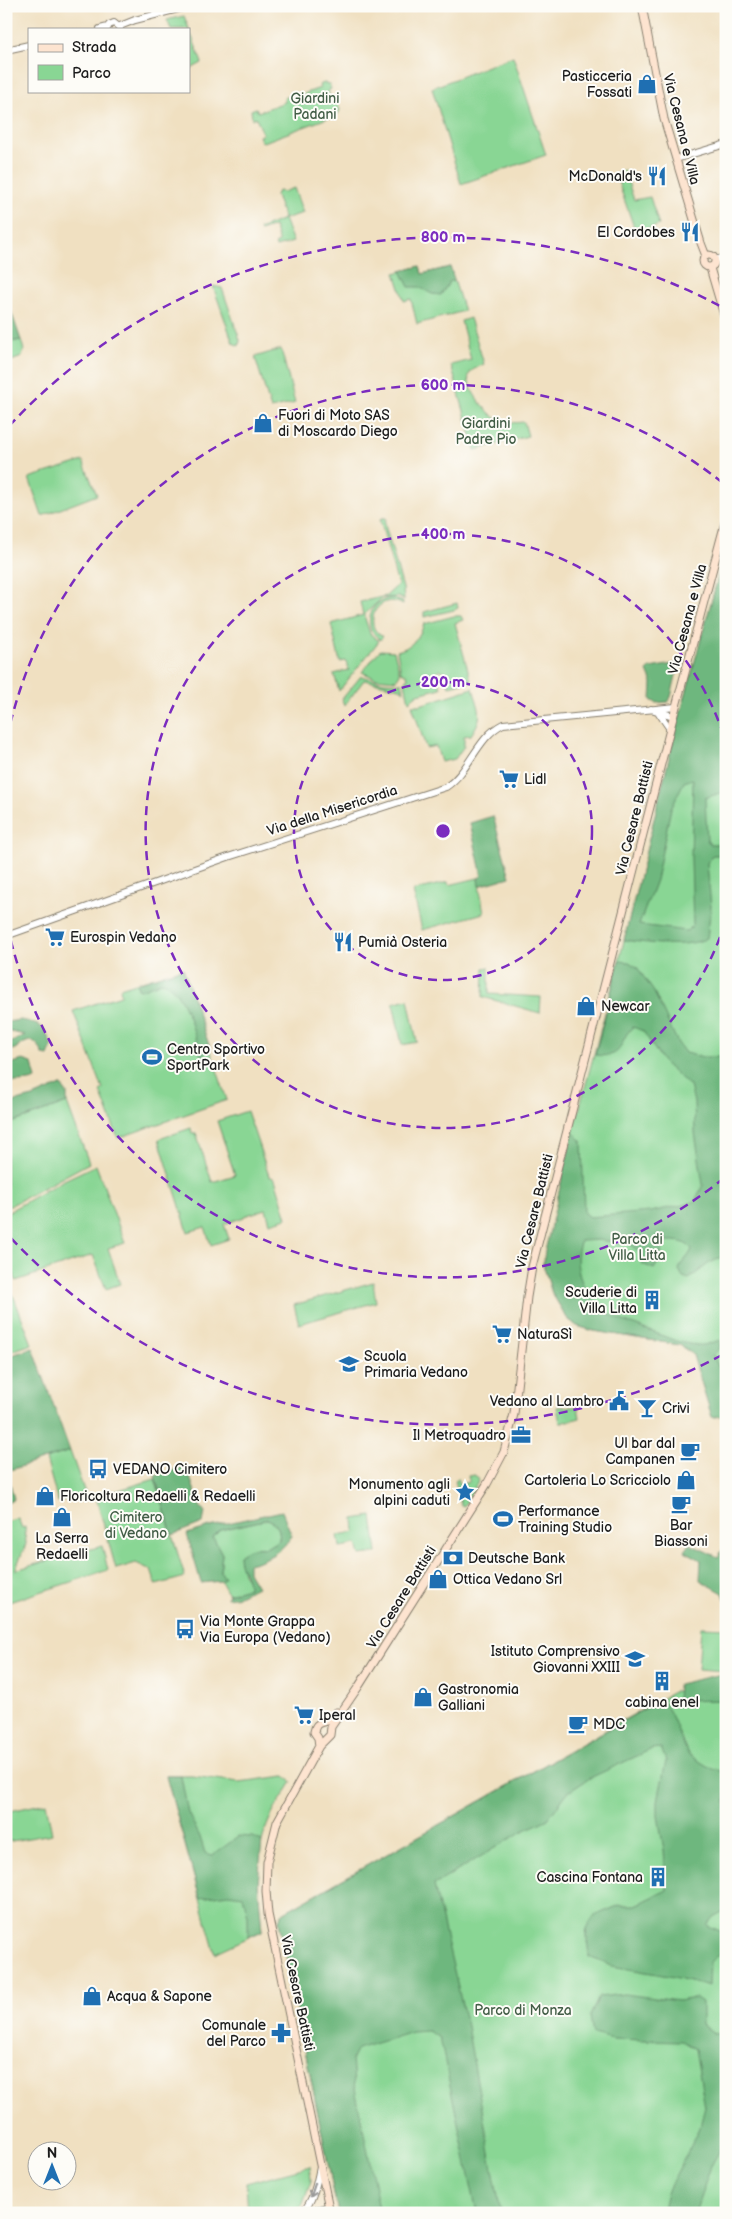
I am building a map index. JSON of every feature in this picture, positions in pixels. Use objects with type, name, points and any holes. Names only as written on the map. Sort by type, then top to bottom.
[{"type":"main road","name":"Via Cesana e Villa","points":[[642,6],[664,119],[706,256]]},
{"type":"main road","points":[[710,268],[715,264],[715,260],[713,256],[706,256],[704,263],[710,268],[726,322]]},
{"type":"main road","name":"Via Cesana e Villa","points":[[681,687],[726,519]]},
{"type":"main road","name":"Via Cesare Battisti","points":[[328,1724],[359,1686],[487,1484],[508,1443],[514,1414],[526,1297],[532,1267],[681,687]]},
{"type":"main road","name":"Via Cesare Battisti","points":[[321,1741],[315,1734],[315,1726],[319,1722],[328,1724]]},
{"type":"main road","name":"Via Cesare Battisti","points":[[328,1724],[330,1735],[321,1741],[277,1822],[269,1849],[266,1876],[268,1914],[329,2210]]},
{"type":"street","points":[[108,28],[114,23],[120,28],[135,20],[190,6]]},
{"type":"street","points":[[6,50],[28,45]]},
{"type":"street","points":[[676,159],[726,144]]},
{"type":"street","points":[[715,260],[726,257]]},
{"type":"street","name":"Via della Misericordia","points":[[6,936],[228,856],[446,787],[464,771],[486,737],[503,724],[648,708],[676,707]]},
{"type":"street","points":[[648,708],[673,716]]},
{"type":"street","points":[[659,713],[670,729]]},
{"type":"street","points":[[303,2213],[312,2195],[320,2166]]},
{"type":"street","points":[[303,2213],[329,2210]]},
{"type":"green space","points":[[184,16],[189,28],[171,28],[167,20]]},
{"type":"green space","points":[[190,32],[202,63],[190,69]]},
{"type":"green space","points":[[513,56],[546,155],[461,184],[432,88]]},
{"type":"green space","name":"Giardini Padani","points":[[329,84],[331,89],[328,91],[331,99],[335,98],[340,110],[338,114],[264,142],[261,141],[259,136],[263,134],[256,117],[252,119],[251,110],[256,108],[258,112],[285,102],[284,98],[293,95],[295,97],[320,88],[319,85]]},
{"type":"green space","points":[[624,170],[634,200],[650,197],[659,225],[636,233],[615,173]]},
{"type":"green space","points":[[294,188],[303,213],[284,219],[276,195],[278,191],[283,192]]},
{"type":"green space","points":[[284,219],[293,242],[276,247],[275,244],[279,242],[274,226],[260,231],[259,229]]},
{"type":"green space","points":[[420,266],[422,274],[450,267],[464,311],[417,324],[411,299],[404,301],[395,273]]},
{"type":"green space","points":[[420,266],[422,274],[450,267],[455,282],[450,281],[441,295],[432,294],[419,287],[409,287],[401,271]]},
{"type":"green space","points":[[213,286],[222,288],[240,340],[239,346],[233,343]]},
{"type":"green space","points":[[6,297],[21,340],[10,342],[6,351]]},
{"type":"green space","name":"Giardini Padre Pio","points":[[470,318],[484,364],[470,373],[470,386],[478,400],[493,416],[505,421],[524,422],[528,436],[475,450],[451,365],[471,360],[461,321]]},
{"type":"green space","points":[[21,340],[24,350],[22,357],[6,363],[6,351],[10,342]]},
{"type":"green space","points":[[281,349],[295,403],[271,409],[255,357]]},
{"type":"green space","points":[[83,461],[97,495],[42,516],[29,478]]},
{"type":"green space","points":[[386,518],[385,525],[403,588],[404,600],[398,597],[382,598],[364,615],[370,634],[379,641],[339,691],[334,674],[349,670],[346,661],[340,662],[331,624],[363,615],[360,602],[386,596],[398,585],[380,520]]},
{"type":"green space","name":"Parco di Villa Litta","points":[[726,562],[726,1416],[712,1417],[693,1355],[680,1345],[594,1331],[577,1326],[567,1318],[552,1293],[543,1264],[573,1132],[619,961],[677,726],[722,563]]},
{"type":"green space","points":[[726,562],[726,612],[722,626],[726,640],[726,791],[705,798],[707,840],[710,844],[726,844],[726,855],[713,855],[707,863],[711,907],[707,938],[678,944],[655,944],[624,940],[677,726],[722,563]],"holes":[[[693,779],[691,858],[693,925],[687,931],[639,925],[656,880],[671,808],[684,782]]]},
{"type":"green space","points":[[392,598],[403,602],[403,605],[391,601],[383,603],[374,613],[374,627],[383,637],[380,640],[371,631],[371,614],[376,605]]},
{"type":"green space","points":[[457,603],[458,608],[454,610],[424,617],[424,612]]},
{"type":"green space","points":[[461,616],[463,620],[455,623],[471,681],[449,686],[445,672],[439,669],[437,675],[441,688],[418,694],[409,701],[405,683],[408,677],[401,672],[397,651],[402,650],[414,641],[424,624]]},
{"type":"green space","points":[[380,650],[394,651],[400,674],[396,680],[375,678],[362,672]]},
{"type":"green space","points":[[679,663],[671,697],[668,702],[656,703],[651,700],[652,683],[647,671],[650,668]]},
{"type":"green space","points":[[361,676],[384,682],[402,683],[404,691],[400,688],[364,680],[344,706],[342,699]]},
{"type":"green space","points":[[473,688],[480,712],[478,722],[471,735],[464,736],[464,746],[455,759],[441,762],[436,746],[426,748],[412,705],[420,705]]},
{"type":"green space","points":[[493,816],[510,877],[479,886],[478,878],[482,876],[470,823]]},
{"type":"green space","points":[[478,878],[484,913],[422,930],[413,891],[448,882],[449,885]]},
{"type":"green space","points":[[619,961],[629,962],[637,967],[654,992],[678,1043],[685,1053],[703,1057],[726,1057],[726,1096],[722,1097],[726,1147],[726,1255],[708,1264],[689,1279],[683,1277],[679,1270],[692,1249],[682,1243],[663,1241],[660,1260],[654,1269],[642,1264],[641,1253],[630,1244],[598,1240],[581,1241],[577,1262],[579,1273],[582,1283],[594,1301],[602,1309],[625,1322],[686,1343],[703,1345],[720,1340],[720,1348],[713,1355],[726,1384],[726,1416],[712,1417],[693,1355],[680,1345],[594,1331],[577,1326],[567,1318],[552,1293],[543,1264],[573,1132],[582,1141],[584,1213],[589,1217],[650,1212],[688,1204],[695,1201],[703,1185],[695,1133],[694,1102],[690,1086],[663,1062],[643,1031],[633,1027],[624,1038],[617,1052],[605,1056],[595,1055]]},
{"type":"green space","points":[[489,967],[489,994],[541,997],[540,1013],[483,997],[484,968]]},
{"type":"green space","name":"Centro Sportivo SportPark","points":[[183,968],[227,1100],[118,1138],[100,1091],[103,1089],[73,1011],[121,995],[120,988]]},
{"type":"green space","points":[[183,968],[210,1048],[206,1050],[202,1058],[188,1014],[176,993],[169,986],[161,982],[141,990],[138,989],[137,983]]},
{"type":"green space","points":[[408,999],[417,1042],[402,1045],[393,1003]]},
{"type":"green space","points":[[21,1020],[38,1025],[44,1029],[52,1046],[48,1056],[43,1055],[35,1042],[30,1041],[6,1052],[6,1045],[25,1035],[6,1031],[6,1022]]},
{"type":"green space","points":[[23,1060],[32,1063],[36,1079],[6,1083],[6,1065]]},
{"type":"green space","points":[[61,1085],[67,1093],[67,1103],[6,1125],[6,1108],[16,1101],[33,1097]]},
{"type":"green space","points":[[67,1103],[89,1163],[6,1208],[6,1125]]},
{"type":"green space","points":[[247,1111],[269,1176],[275,1179],[287,1218],[270,1223],[266,1209],[244,1216],[224,1224],[229,1239],[211,1245],[205,1227],[188,1232],[159,1139],[191,1128],[192,1133],[196,1133],[212,1182],[235,1175],[217,1121]]},
{"type":"green space","points":[[96,1165],[125,1243],[108,1248],[120,1284],[106,1289],[93,1255],[16,1281],[6,1250],[6,1213],[62,1181]]},
{"type":"green space","points":[[6,1277],[32,1344],[6,1353]]},
{"type":"green space","points":[[373,1282],[376,1302],[299,1324],[294,1305]]},
{"type":"green space","points":[[33,1348],[70,1451],[7,1471],[14,1499],[6,1504],[6,1357]]},
{"type":"green space","points":[[557,1407],[578,1407],[580,1418],[560,1423]]},
{"type":"green space","points":[[70,1451],[85,1493],[58,1502],[46,1459]]},
{"type":"green space","points":[[186,1466],[200,1506],[205,1512],[203,1523],[172,1535],[155,1476]]},
{"type":"green space","points":[[475,1475],[479,1480],[464,1506],[461,1505],[455,1480],[458,1478],[460,1484],[466,1483],[469,1481],[468,1476]]},
{"type":"green space","name":"Cimitero di Vedano","points":[[155,1479],[185,1577],[156,1585],[151,1570],[136,1563],[116,1569],[96,1497]]},
{"type":"green space","points":[[282,1511],[292,1536],[283,1547],[273,1554],[248,1564],[248,1572],[257,1587],[239,1596],[227,1598],[228,1594],[248,1588],[239,1555],[251,1548],[266,1548],[279,1540],[278,1527],[268,1519],[220,1530],[213,1537],[222,1554],[220,1571],[225,1578],[221,1581],[201,1583],[187,1534]]},
{"type":"green space","points":[[372,1516],[377,1553],[360,1555],[357,1544],[340,1547],[338,1535],[355,1532],[354,1519]]},
{"type":"green space","points":[[18,1518],[22,1528],[25,1527],[26,1544],[15,1570],[102,1546],[108,1570],[6,1603],[6,1522]]},
{"type":"green space","points":[[268,1519],[278,1527],[279,1540],[266,1548],[251,1548],[239,1555],[243,1574],[249,1582],[248,1588],[228,1594],[221,1581],[225,1578],[220,1571],[222,1554],[213,1537],[220,1530]]},
{"type":"green space","points":[[690,1544],[718,1557],[726,1544],[726,1601],[723,1593],[700,1580],[701,1560],[685,1551]]},
{"type":"green space","points":[[701,1627],[726,1628],[724,1671],[698,1669]]},
{"type":"green space","points":[[726,1673],[726,1700],[677,1701],[678,1684]]},
{"type":"green space","name":"Parco di Monza","points":[[675,1691],[726,1692],[726,2213],[338,2213],[279,1921],[281,1914]]},
{"type":"green space","points":[[662,1699],[671,1714],[688,1754],[707,1766],[726,1773],[726,1910],[713,1917],[707,1925],[722,1932],[726,1947],[710,1962],[709,1986],[674,1977],[612,1966],[589,1957],[586,1928],[594,1916],[620,1905],[636,1905],[667,1890],[664,1850],[658,1816],[658,1801],[666,1761],[661,1748],[652,1749],[590,1778],[567,1793],[548,1819],[521,1832],[434,1885],[467,2026],[501,2213],[477,2213],[440,2038],[428,2031],[412,2032],[357,2049],[352,2059],[354,2083],[380,2213],[338,2213],[279,1921],[281,1914]]},
{"type":"green space","points":[[166,1776],[192,1776],[239,1782],[285,1776],[292,1782],[270,1818],[261,1849],[258,1890],[262,1931],[215,1953]]},
{"type":"green space","points":[[166,1776],[181,1776],[188,1813],[200,1837],[205,1853],[213,1855],[239,1836],[252,1837],[262,1841],[258,1883],[262,1931],[248,1937],[248,1916],[243,1896],[228,1894],[200,1898]]},
{"type":"green space","points":[[46,1803],[52,1834],[6,1842],[6,1812]]},
{"type":"green space","points":[[624,1994],[678,2001],[696,1998],[702,2002],[702,2025],[716,2034],[726,2032],[726,2124],[723,2124],[721,2148],[711,2166],[695,2213],[662,2213],[667,2192],[699,2130],[705,2107],[695,2049],[682,2041],[613,2039],[593,2034],[590,2016],[599,1997]]},
{"type":"green space","points":[[310,2166],[311,2181],[302,2207],[276,2213],[248,2213],[246,2183]]},
{"type":"place","name":"Pasticceria Fossati","points":[[647,84]]},
{"type":"place","name":"McDonald's","points":[[657,176]]},
{"type":"place","name":"El Cordobes","points":[[690,232]]},
{"type":"place","name":"Fuori di Moto SAS di Moscardo Diego","points":[[263,423]]},
{"type":"place","name":"Lidl","points":[[509,779]]},
{"type":"place","name":"Eurospin Vedano","points":[[55,937]]},
{"type":"place","name":"Pumià Osteria","points":[[343,942]]},
{"type":"place","name":"Newcar","points":[[586,1006]]},
{"type":"place","name":"Centro Sportivo SportPark","points":[[152,1057]]},
{"type":"place","name":"Scuderie di Villa Litta","points":[[652,1300]]},
{"type":"place","name":"NaturaSì","points":[[502,1334]]},
{"type":"place","name":"Scuola Primaria Vedano","points":[[349,1364]]},
{"type":"place","name":"Vedano al Lambro","points":[[619,1401]]},
{"type":"place","name":"Crivi","points":[[647,1408]]},
{"type":"place","name":"Il Metroquadro","points":[[521,1435]]},
{"type":"place","name":"Ul bar dal Campanen","points":[[690,1451]]},
{"type":"place","name":"VEDANO Cimitero","points":[[98,1469]]},
{"type":"place","name":"Cartoleria Lo Scricciolo","points":[[686,1480]]},
{"type":"place","name":"Monumento agli alpini caduti","points":[[465,1492]]},
{"type":"place","name":"Floricoltura Redaelli & Redaelli","points":[[45,1496]]},
{"type":"place","name":"Bar Biassoni","points":[[681,1504]]},
{"type":"place","name":"La Serra Redaelli","points":[[62,1517]]},
{"type":"place","name":"Performance Training Studio","points":[[503,1519]]},
{"type":"place","name":"Deutsche Bank","points":[[453,1558]]},
{"type":"place","name":"Ottica Vedano Srl","points":[[438,1579]]},
{"type":"place","name":"Via Monte Grappa Via Europa (Vedano)","points":[[185,1629]]},
{"type":"place","name":"Istituto Comprensivo Giovanni XXIII","points":[[635,1659]]},
{"type":"place","name":"cabina enel","points":[[662,1681]]},
{"type":"place","name":"Gastronomia Galliani","points":[[423,1697]]},
{"type":"place","name":"Iperal","points":[[304,1715]]},
{"type":"place","name":"MDC","points":[[578,1724]]},
{"type":"place","name":"Cascina Fontana","points":[[658,1877]]},
{"type":"place","name":"Acqua & Sapone","points":[[92,1996]]},
{"type":"place","name":"Comunale del Parco","points":[[281,2033]]}]
